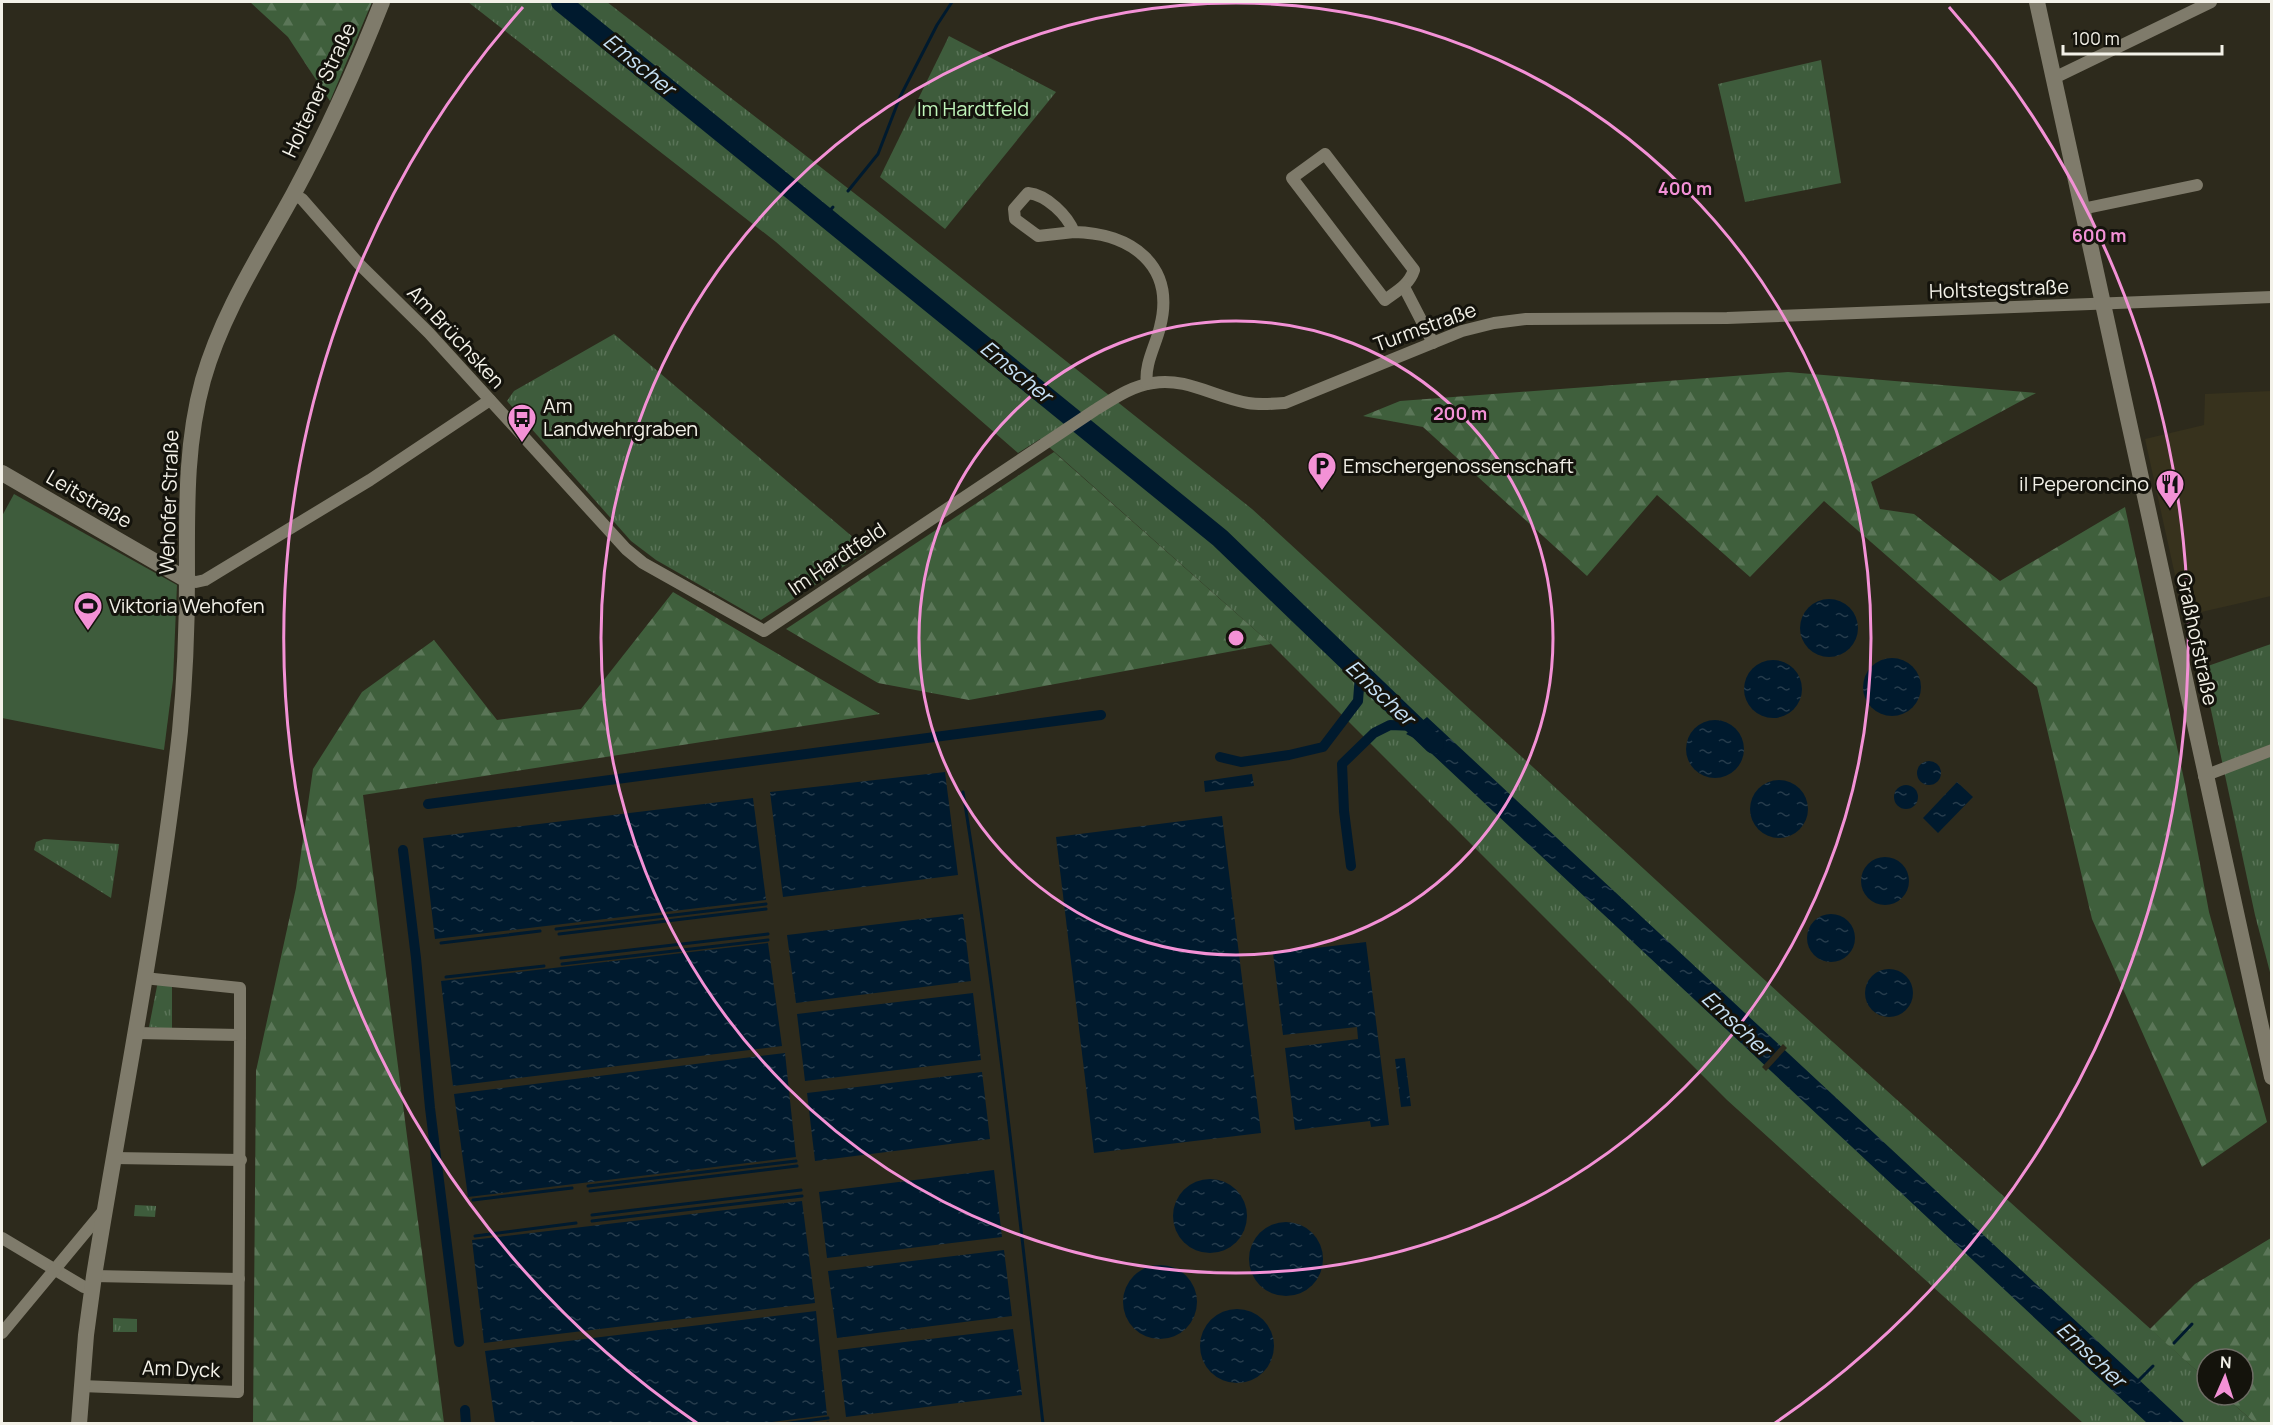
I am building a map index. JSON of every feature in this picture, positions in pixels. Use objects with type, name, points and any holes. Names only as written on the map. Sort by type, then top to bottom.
[{"type":"main road","name":"Holtener Straße","points":[[293,195],[354,74],[382,2]]},
{"type":"main road","name":"Graßhofstraße","points":[[2037,2],[2271,1077]]},
{"type":"main road","name":"Wehofer Straße","points":[[145,977],[180,729],[191,434],[204,376],[220,333],[243,283],[293,195]]},
{"type":"main road","name":"Leitstraße","points":[[2,472],[187,580]]},
{"type":"main road","points":[[79,1424],[93,1282],[145,977]]},
{"type":"street","points":[[2054,78],[2211,2]]},
{"type":"street","points":[[1325,154],[1414,270],[1411,279],[1404,287],[1385,300],[1292,178],[1325,154]]},
{"type":"street","points":[[2082,209],[2196,185]]},
{"type":"street","points":[[1074,232],[1069,220],[1039,195],[1028,193],[1014,209],[1015,219],[1038,236],[1074,232],[1101,235],[1123,242],[1146,258],[1158,275],[1164,305],[1161,326],[1145,374],[1147,384]]},
{"type":"street","name":"Am Brüchsken","points":[[293,195],[302,199],[359,264],[429,333],[626,549],[644,563],[764,632]]},
{"type":"street","points":[[1404,287],[1433,343]]},
{"type":"street","name":"Holtstegstraße","points":[[1727,318],[2271,297]]},
{"type":"street","name":"Turmstraße","points":[[1147,384],[1179,383],[1246,403],[1276,404],[1306,395],[1462,331],[1494,323],[1526,319],[1727,318]]},
{"type":"street","name":"Im Hardtfeld","points":[[764,632],[1095,410],[1130,389],[1147,384]]},
{"type":"street","points":[[187,580],[196,582],[205,579],[370,480],[490,400]]},
{"type":"street","points":[[2204,776],[2271,750]]},
{"type":"street","name":"Am Dyck","points":[[81,1386],[238,1392],[241,1160],[240,988],[145,977]]},
{"type":"street","points":[[135,1033],[240,1035]]},
{"type":"street","points":[[114,1158],[241,1160]]},
{"type":"street","points":[[2,1333],[104,1210]]},
{"type":"street","points":[[2,1238],[84,1287],[93,1282],[239,1279]]},
{"type":"shaded area","points":[[2271,391],[2271,596],[2184,616],[2145,439],[2204,425],[2205,394]]},
{"type":"green space","points":[[250,2],[372,2],[330,101],[288,37]]},
{"type":"green space","points":[[468,2],[607,2],[876,210],[1252,509],[1792,1005],[2195,1369],[2195,1407],[2237,1407],[2255,1423],[2083,1423],[1727,1100],[1271,644],[1040,439],[1018,453],[776,242]]},
{"type":"green space","name":"Im Hardtfeld","points":[[949,36],[1056,92],[945,229],[880,177]]},
{"type":"green space","points":[[1821,60],[1841,183],[1745,202],[1718,84]]},
{"type":"green space","points":[[614,334],[861,544],[866,552],[761,620],[656,560],[631,541],[507,401],[514,391]]},
{"type":"green space","points":[[1788,372],[2036,393],[1871,482],[1880,509],[1914,514],[2000,581],[2125,507],[2185,784],[2209,912],[2267,1122],[2202,1167],[2092,919],[2037,687],[1824,501],[1750,577],[1657,495],[1587,576],[1423,427],[1363,416],[1400,401]]},
{"type":"green space","points":[[1054,452],[1271,644],[969,700],[878,683],[786,629]]},
{"type":"green space","name":"Viktoria Wehofen","points":[[14,494],[177,585],[173,680],[164,750],[2,718],[2,516]]},
{"type":"green space","points":[[673,592],[880,714],[363,795],[444,1423],[253,1423],[256,1071],[296,888],[313,769],[362,692],[434,640],[497,720],[581,709]]},
{"type":"green space","points":[[2271,644],[2271,976],[2255,915],[2202,668]]},
{"type":"green space","points":[[44,839],[119,844],[111,898],[34,850],[36,842]]},
{"type":"green space","points":[[158,981],[172,982],[172,1029],[149,1027]]},
{"type":"green space","points":[[135,1205],[156,1206],[155,1217],[134,1216]]},
{"type":"green space","points":[[2271,1238],[2271,1423],[2255,1423],[2237,1407],[2255,1407],[2255,1347],[2195,1347],[2195,1369],[2150,1329],[2195,1284]]},
{"type":"green space","points":[[113,1318],[137,1319],[137,1332],[113,1332]]},
{"type":"water","points":[[1829,599],[1840,601],[1853,612],[1858,628],[1856,639],[1845,652],[1829,657],[1818,655],[1805,644],[1800,628],[1802,617],[1813,604]]},
{"type":"water","points":[[1892,658],[1903,660],[1916,671],[1921,687],[1919,698],[1908,711],[1892,716],[1881,714],[1868,703],[1863,687],[1865,676],[1876,663]]},
{"type":"water","points":[[1773,660],[1784,662],[1797,673],[1802,689],[1800,700],[1789,713],[1773,718],[1762,716],[1749,705],[1744,689],[1746,678],[1757,665]]},
{"type":"water","points":[[1427,717],[2185,1423],[2147,1423],[1416,739],[1406,734]]},
{"type":"water","points":[[1715,720],[1726,722],[1739,733],[1744,749],[1742,760],[1731,773],[1715,778],[1704,776],[1691,765],[1686,749],[1688,738],[1699,725]]},
{"type":"water","points":[[1929,761],[1934,762],[1940,768],[1940,778],[1934,784],[1929,785],[1924,784],[1918,778],[1917,773],[1918,768],[1924,762]]},
{"type":"water","points":[[945,772],[958,875],[783,897],[770,792]]},
{"type":"water","points":[[1252,774],[1254,786],[1205,792],[1204,781]]},
{"type":"water","points":[[1779,780],[1795,785],[1803,793],[1808,809],[1803,825],[1795,833],[1779,838],[1763,833],[1755,825],[1750,809],[1755,793],[1763,785]]},
{"type":"water","points":[[1957,782],[1973,797],[1938,833],[1923,818]]},
{"type":"water","points":[[1906,785],[1911,786],[1917,792],[1917,802],[1911,808],[1906,809],[1901,808],[1895,802],[1894,797],[1895,792],[1901,786]]},
{"type":"water","points":[[753,798],[766,900],[435,939],[423,838]]},
{"type":"water","points":[[1222,816],[1261,1133],[1094,1153],[1056,837]]},
{"type":"water","points":[[1885,857],[1902,864],[1909,881],[1902,898],[1885,905],[1868,898],[1861,881],[1868,864]]},
{"type":"water","points":[[963,914],[971,981],[796,1003],[787,935]]},
{"type":"water","points":[[1826,914],[1836,914],[1848,921],[1855,933],[1855,943],[1848,955],[1836,962],[1826,962],[1811,951],[1807,943],[1807,933],[1818,918]]},
{"type":"water","points":[[1366,942],[1389,1125],[1371,1127],[1370,1121],[1295,1130],[1285,1048],[1358,1039],[1357,1027],[1283,1035],[1273,953]]},
{"type":"water","points":[[768,943],[782,1046],[453,1086],[441,981]]},
{"type":"water","points":[[1889,969],[1906,976],[1913,993],[1906,1010],[1889,1017],[1872,1010],[1865,993],[1872,976]]},
{"type":"water","points":[[973,993],[981,1060],[805,1081],[797,1014]]},
{"type":"water","points":[[785,1053],[796,1157],[468,1197],[454,1094]]},
{"type":"water","points":[[1405,1058],[1411,1106],[1401,1107],[1395,1059]]},
{"type":"water","points":[[982,1072],[990,1139],[815,1161],[807,1093]]},
{"type":"water","points":[[994,1170],[1002,1237],[827,1258],[819,1192]]},
{"type":"water","points":[[1210,1179],[1231,1185],[1241,1195],[1247,1216],[1241,1237],[1231,1247],[1210,1253],[1189,1247],[1179,1237],[1173,1216],[1179,1195],[1189,1185]]},
{"type":"water","points":[[802,1201],[815,1303],[484,1343],[472,1240]]},
{"type":"water","points":[[1286,1222],[1307,1228],[1317,1238],[1323,1259],[1317,1280],[1307,1290],[1286,1296],[1265,1290],[1255,1280],[1249,1259],[1255,1238],[1265,1228]]},
{"type":"water","points":[[1004,1250],[1012,1316],[837,1338],[828,1271]]},
{"type":"water","points":[[1160,1265],[1174,1268],[1186,1276],[1194,1288],[1197,1302],[1194,1316],[1186,1328],[1174,1336],[1160,1339],[1146,1336],[1134,1328],[1126,1316],[1123,1302],[1126,1288],[1134,1276],[1146,1268]]},
{"type":"water","points":[[1237,1309],[1251,1312],[1263,1320],[1271,1332],[1274,1346],[1271,1360],[1263,1372],[1251,1380],[1237,1383],[1223,1380],[1211,1372],[1203,1360],[1200,1346],[1203,1332],[1211,1320],[1223,1312]]},
{"type":"water","points":[[816,1311],[827,1415],[755,1424],[495,1423],[485,1351]]},
{"type":"water","points":[[1013,1329],[1022,1395],[846,1417],[838,1350]]},
{"type":"pier","points":[[1783,1044],[1787,1048],[1766,1071],[1762,1067]]},
{"type":"waterway","name":"Emscher","points":[[561,2],[1220,538],[1434,744]]},
{"type":"waterway","points":[[848,191],[878,154],[900,97],[937,25],[952,2]]},
{"type":"waterway","points":[[825,216],[833,207]]},
{"type":"waterway","points":[[1220,757],[1241,762],[1323,747],[1358,701],[1360,675]]},
{"type":"waterway","points":[[428,804],[1101,715]]},
{"type":"waterway","points":[[1351,866],[1344,811],[1342,764],[1374,733],[1390,725],[1415,726]]},
{"type":"waterway","points":[[963,792],[997,1028],[1043,1424]]},
{"type":"waterway","points":[[403,850],[430,1108],[459,1342]]},
{"type":"waterway","points":[[556,929],[766,904]]},
{"type":"waterway","points":[[559,934],[766,909]]},
{"type":"waterway","points":[[441,943],[540,931]]},
{"type":"waterway","points":[[561,958],[768,934]]},
{"type":"waterway","points":[[562,964],[768,940]]},
{"type":"waterway","points":[[446,977],[544,966]]},
{"type":"waterway","points":[[588,1186],[796,1161]]},
{"type":"waterway","points":[[590,1191],[797,1166]]},
{"type":"waterway","points":[[473,1200],[572,1188]]},
{"type":"waterway","points":[[592,1215],[801,1190]]},
{"type":"waterway","points":[[592,1221],[802,1196]]},
{"type":"waterway","points":[[475,1236],[576,1223]]},
{"type":"waterway","points":[[2174,1343],[2192,1324]]},
{"type":"waterway","points":[[2137,1382],[2153,1366]]},
{"type":"waterway","points":[[465,1410],[466,1424]]},
{"type":"waterway","points":[[782,1424],[828,1418]]},
{"type":"place","name":"Am Landwehrgraben","points":[[522,444]]},
{"type":"place","name":"Emschergenossenschaft","points":[[1322,492]]},
{"type":"place","name":"il Peperoncino","points":[[2170,510]]},
{"type":"place","name":"Viktoria Wehofen","points":[[88,632]]}]
